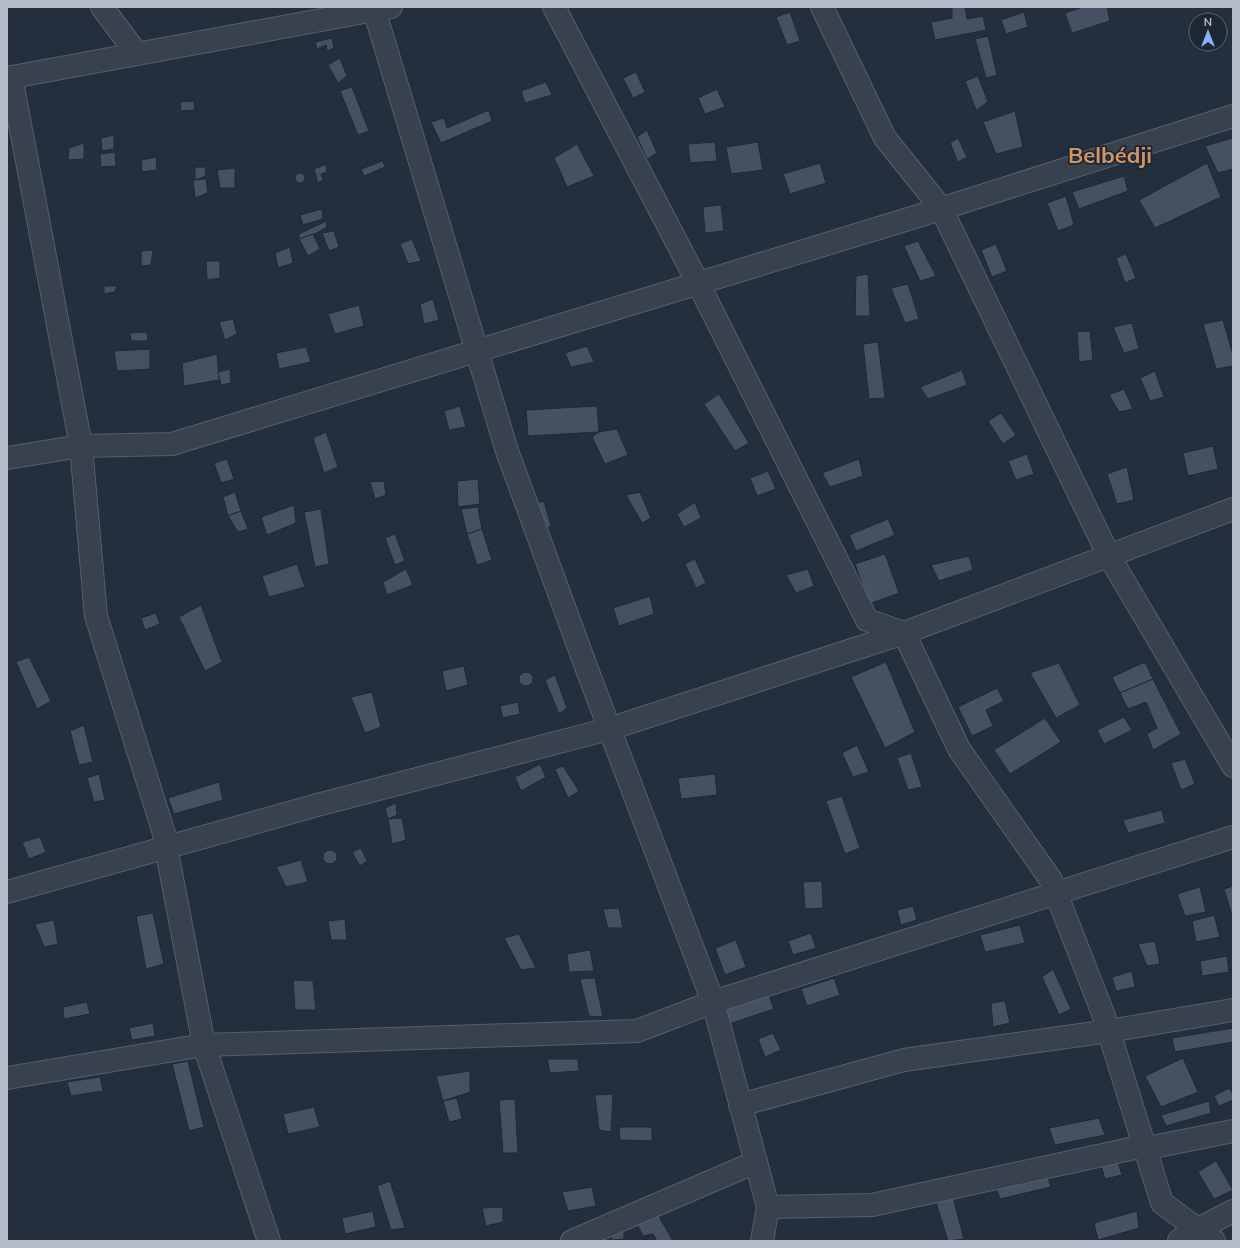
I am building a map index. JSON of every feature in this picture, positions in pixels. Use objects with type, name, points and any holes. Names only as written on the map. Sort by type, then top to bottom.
[{"type":"street","points":[[102,7],[105,9],[137,54]]},
{"type":"street","points":[[554,7],[698,283],[867,620],[904,633],[959,749],[1051,880],[1104,1016],[1162,1203],[1206,1235]]},
{"type":"street","points":[[822,7],[884,138],[941,208],[1109,556],[1233,766]]},
{"type":"street","points":[[270,1241],[204,1045],[166,847],[166,840],[96,616],[81,446],[9,78],[379,8],[507,451],[609,729],[713,1002],[768,1207],[762,1241]]},
{"type":"street","points":[[7,458],[81,446],[172,444],[941,208],[1233,116]]},
{"type":"street","points":[[7,892],[321,804],[609,729],[904,633],[1233,509]]},
{"type":"street","points":[[7,1078],[204,1045],[638,1031],[713,1002],[1233,837]]},
{"type":"street","points":[[740,1105],[904,1060],[1109,1031],[1233,1010]]},
{"type":"street","points":[[768,1207],[872,1205],[1144,1146],[1153,1147],[1233,1131]]},
{"type":"street","points":[[572,1241],[756,1162]]},
{"type":"street","points":[[1179,1241],[1206,1235],[1233,1212]]},
{"type":"building","points":[[952,7],[965,7],[967,19],[983,16],[986,30],[935,40],[931,22],[952,18]]},
{"type":"building","points":[[1083,7],[1107,7],[1110,21],[1072,33],[1065,13]]},
{"type":"building","points":[[790,12],[800,41],[787,45],[776,17]]},
{"type":"building","points":[[1024,12],[1028,27],[1006,34],[1001,20]]},
{"type":"building","points":[[988,36],[997,75],[986,78],[975,39]]},
{"type":"building","points":[[332,38],[334,48],[327,51],[326,45],[317,49],[315,42]]},
{"type":"building","points":[[340,58],[347,76],[338,83],[328,65]]},
{"type":"building","points":[[636,72],[645,92],[633,98],[623,78]]},
{"type":"building","points":[[978,76],[988,102],[976,110],[965,81]]},
{"type":"building","points":[[546,82],[552,95],[525,103],[521,91]]},
{"type":"building","points":[[352,87],[369,131],[358,135],[340,91]]},
{"type":"building","points":[[717,89],[725,107],[705,114],[698,98]]},
{"type":"building","points":[[194,101],[195,110],[181,111],[180,102]]},
{"type":"building","points":[[489,110],[492,121],[441,143],[431,122],[444,118],[447,128]]},
{"type":"building","points":[[1015,111],[1023,147],[996,154],[983,122]]},
{"type":"building","points":[[647,130],[657,153],[647,159],[637,137]]},
{"type":"building","points":[[114,135],[114,149],[102,151],[101,138]]},
{"type":"building","points":[[958,138],[967,157],[958,162],[950,143]]},
{"type":"building","points":[[1233,138],[1233,169],[1218,173],[1205,146]]},
{"type":"building","points":[[715,142],[717,161],[690,163],[688,144]]},
{"type":"building","points":[[758,142],[763,170],[731,174],[726,147]]},
{"type":"building","points":[[84,143],[84,159],[68,160],[69,148]]},
{"type":"building","points":[[577,144],[594,176],[567,187],[554,158]]},
{"type":"building","points":[[115,152],[116,166],[101,167],[100,154]]},
{"type":"building","points":[[156,157],[157,170],[142,172],[141,160]]},
{"type":"building","points":[[383,161],[385,167],[364,176],[361,169]]},
{"type":"building","points":[[820,163],[826,183],[790,194],[783,174]]},
{"type":"building","points":[[1207,163],[1221,197],[1155,228],[1139,200]]},
{"type":"building","points":[[326,164],[327,172],[321,174],[323,180],[318,183],[314,169]]},
{"type":"building","points":[[195,167],[205,167],[206,176],[195,180]]},
{"type":"building","points":[[235,168],[235,188],[220,188],[217,170]]},
{"type":"building","points":[[298,173],[302,173],[304,174],[304,182],[298,183],[295,180],[295,176]]},
{"type":"building","points":[[1124,176],[1128,191],[1079,209],[1072,192]]},
{"type":"building","points":[[206,179],[208,193],[195,198],[193,180]]},
{"type":"building","points":[[1066,196],[1074,225],[1058,231],[1047,203]]},
{"type":"building","points":[[721,205],[724,231],[705,233],[703,207]]},
{"type":"building","points":[[322,209],[323,219],[303,225],[300,215]]},
{"type":"building","points":[[326,221],[327,227],[317,233],[299,239],[299,234]]},
{"type":"building","points":[[334,231],[339,247],[329,251],[322,233]]},
{"type":"building","points":[[313,234],[320,249],[308,256],[299,239]]},
{"type":"building","points":[[412,239],[421,261],[408,264],[400,244]]},
{"type":"building","points":[[918,241],[936,276],[920,281],[904,246]]},
{"type":"building","points":[[996,244],[1007,271],[992,277],[981,250]]},
{"type":"building","points":[[290,247],[293,263],[278,268],[275,253]]},
{"type":"building","points":[[153,250],[151,265],[141,266],[141,251]]},
{"type":"building","points":[[1126,254],[1136,278],[1125,283],[1116,258]]},
{"type":"building","points":[[206,261],[220,261],[220,278],[207,280]]},
{"type":"building","points":[[868,274],[870,316],[855,316],[856,276]]},
{"type":"building","points":[[908,284],[919,319],[905,323],[891,288]]},
{"type":"building","points":[[104,286],[117,286],[115,292],[104,294]]},
{"type":"building","points":[[433,299],[439,320],[424,324],[420,304]]},
{"type":"building","points":[[359,305],[364,326],[335,334],[328,314]]},
{"type":"building","points":[[233,319],[237,334],[225,340],[219,322]]},
{"type":"building","points":[[1223,320],[1233,355],[1233,366],[1216,369],[1203,324]]},
{"type":"building","points":[[1132,323],[1139,349],[1124,353],[1113,327]]},
{"type":"building","points":[[1090,331],[1093,360],[1079,362],[1077,332]]},
{"type":"building","points":[[147,332],[148,341],[131,341],[130,333]]},
{"type":"building","points":[[878,342],[885,398],[869,399],[863,344]]},
{"type":"building","points":[[587,346],[594,362],[571,367],[565,353]]},
{"type":"building","points":[[306,347],[311,362],[279,369],[276,353]]},
{"type":"building","points":[[150,349],[150,369],[117,371],[114,351]]},
{"type":"building","points":[[217,354],[219,380],[184,386],[182,363]]},
{"type":"building","points":[[230,369],[231,383],[221,385],[218,372]]},
{"type":"building","points":[[962,370],[967,385],[928,399],[920,387]]},
{"type":"building","points":[[1155,371],[1164,397],[1150,401],[1140,378]]},
{"type":"building","points":[[1124,389],[1133,409],[1119,412],[1109,395]]},
{"type":"building","points":[[719,394],[749,443],[735,451],[704,404]]},
{"type":"building","points":[[460,406],[466,427],[449,430],[444,411]]},
{"type":"building","points":[[597,406],[599,432],[528,436],[526,410]]},
{"type":"building","points":[[1001,413],[1016,435],[1003,444],[988,421]]},
{"type":"building","points":[[617,429],[628,455],[605,464],[592,437],[599,432]]},
{"type":"building","points":[[326,432],[338,467],[324,473],[313,438]]},
{"type":"building","points":[[1213,446],[1218,469],[1188,476],[1183,453]]},
{"type":"building","points":[[1027,454],[1034,474],[1016,480],[1008,461]]},
{"type":"building","points":[[227,459],[234,479],[221,483],[214,463]]},
{"type":"building","points":[[859,459],[863,476],[830,487],[822,473]]},
{"type":"building","points":[[1127,467],[1134,500],[1117,504],[1107,474]]},
{"type":"building","points":[[768,471],[776,489],[757,496],[750,478]]},
{"type":"building","points":[[478,479],[480,504],[458,507],[457,481]]},
{"type":"building","points":[[384,481],[386,495],[375,499],[370,482]]},
{"type":"building","points":[[235,492],[241,511],[228,516],[223,497]]},
{"type":"building","points":[[640,492],[651,518],[642,523],[626,495]]},
{"type":"building","points":[[544,501],[551,526],[541,531],[531,505]]},
{"type":"building","points":[[695,502],[701,518],[684,527],[677,514]]},
{"type":"building","points":[[294,505],[296,523],[267,535],[261,517]]},
{"type":"building","points":[[478,507],[482,529],[467,534],[461,509]]},
{"type":"building","points":[[321,509],[329,564],[315,567],[304,512]]},
{"type":"building","points":[[241,511],[248,529],[238,532],[228,516]]},
{"type":"building","points":[[888,519],[895,535],[856,551],[849,535]]},
{"type":"building","points":[[482,529],[492,560],[477,565],[467,534]]},
{"type":"building","points":[[395,534],[405,561],[395,565],[385,538]]},
{"type":"building","points":[[885,554],[899,593],[869,604],[855,564]]},
{"type":"building","points":[[969,556],[973,570],[939,581],[931,565]]},
{"type":"building","points":[[695,559],[706,583],[696,588],[685,564]]},
{"type":"building","points":[[297,564],[305,587],[269,597],[262,576]]},
{"type":"building","points":[[406,569],[413,585],[387,595],[383,582]]},
{"type":"building","points":[[808,569],[814,586],[796,593],[786,575]]},
{"type":"building","points":[[650,596],[654,614],[619,626],[613,608]]},
{"type":"building","points":[[201,605],[222,662],[205,671],[179,617]]},
{"type":"building","points":[[156,613],[160,624],[145,630],[141,618]]},
{"type":"building","points":[[29,657],[51,701],[37,709],[16,662]]},
{"type":"building","points":[[886,662],[915,732],[885,748],[851,677]]},
{"type":"building","points":[[1145,662],[1153,679],[1120,693],[1112,677]]},
{"type":"building","points":[[1059,663],[1080,705],[1056,718],[1030,673]]},
{"type":"building","points":[[464,666],[468,685],[446,691],[442,671]]},
{"type":"building","points":[[526,672],[531,674],[533,679],[531,684],[526,686],[521,684],[519,679],[521,674]]},
{"type":"building","points":[[555,675],[567,708],[559,714],[545,680]]},
{"type":"building","points":[[1153,679],[1181,734],[1153,750],[1147,734],[1157,728],[1146,702],[1128,709],[1120,693]]},
{"type":"building","points":[[997,688],[1004,701],[986,710],[993,726],[972,736],[958,707]]},
{"type":"building","points":[[372,692],[381,727],[365,733],[351,697]]},
{"type":"building","points":[[518,702],[520,714],[503,718],[500,706]]},
{"type":"building","points":[[1124,717],[1132,730],[1104,744],[1097,730]]},
{"type":"building","points":[[1045,718],[1061,742],[1010,774],[994,750]]},
{"type":"building","points":[[84,725],[93,762],[79,765],[70,731]]},
{"type":"building","points":[[857,745],[869,772],[853,777],[842,753]]},
{"type":"building","points":[[911,753],[922,787],[908,790],[897,758]]},
{"type":"building","points":[[1185,759],[1195,784],[1181,790],[1171,763]]},
{"type":"building","points":[[540,764],[546,777],[521,791],[515,777]]},
{"type":"building","points":[[563,766],[579,791],[568,798],[555,769]]},
{"type":"building","points":[[99,774],[105,800],[94,802],[87,778]]},
{"type":"building","points":[[715,774],[717,795],[681,799],[678,778]]},
{"type":"building","points":[[219,782],[223,800],[174,814],[168,798]]},
{"type":"building","points":[[842,796],[860,848],[845,854],[826,801]]},
{"type":"building","points":[[396,803],[397,815],[388,819],[385,808]]},
{"type":"building","points":[[1162,810],[1165,823],[1128,833],[1123,820]]},
{"type":"building","points":[[402,818],[406,840],[392,844],[388,819]]},
{"type":"building","points":[[40,837],[46,852],[29,859],[22,842]]},
{"type":"building","points":[[361,848],[367,861],[360,866],[352,852]]},
{"type":"building","points":[[330,850],[335,852],[337,857],[335,862],[330,864],[325,862],[323,857],[325,852]]},
{"type":"building","points":[[301,860],[308,882],[286,887],[276,867]]},
{"type":"building","points":[[822,881],[823,908],[805,909],[803,882]]},
{"type":"building","points":[[1233,886],[1233,919],[1224,889]]},
{"type":"building","points":[[1200,887],[1206,912],[1185,916],[1177,894]]},
{"type":"building","points":[[913,906],[917,920],[901,925],[897,910]]},
{"type":"building","points":[[619,908],[623,928],[608,928],[603,909]]},
{"type":"building","points":[[153,913],[164,964],[146,969],[136,916]]},
{"type":"building","points":[[1214,915],[1220,937],[1196,942],[1192,921]]},
{"type":"building","points":[[345,919],[347,940],[331,940],[328,921]]},
{"type":"building","points":[[54,920],[58,944],[44,947],[35,924]]},
{"type":"building","points":[[1020,925],[1025,943],[985,952],[980,935]]},
{"type":"building","points":[[811,933],[816,948],[793,955],[788,941]]},
{"type":"building","points":[[519,934],[536,968],[521,970],[504,938]]},
{"type":"building","points":[[736,940],[746,967],[725,975],[715,948]]},
{"type":"building","points":[[1155,941],[1160,964],[1147,966],[1138,944]]},
{"type":"building","points":[[590,950],[594,971],[569,972],[567,954]]},
{"type":"building","points":[[1227,956],[1229,972],[1202,976],[1200,961]]},
{"type":"building","points":[[1053,969],[1071,1009],[1059,1015],[1042,977]]},
{"type":"building","points":[[1132,971],[1135,987],[1116,991],[1112,977]]},
{"type":"building","points":[[595,978],[603,1017],[589,1016],[580,979]]},
{"type":"building","points":[[834,978],[840,995],[807,1006],[801,989]]},
{"type":"building","points":[[293,980],[313,981],[316,1010],[295,1010]]},
{"type":"building","points":[[769,995],[774,1009],[723,1026],[717,1010]]},
{"type":"building","points":[[1005,1001],[1010,1023],[993,1027],[991,1003]]},
{"type":"building","points":[[87,1002],[90,1014],[64,1019],[63,1007]]},
{"type":"building","points":[[153,1023],[155,1036],[132,1040],[129,1028]]},
{"type":"building","points":[[1233,1028],[1233,1042],[1175,1052],[1172,1038]]},
{"type":"building","points":[[773,1033],[781,1050],[765,1057],[758,1039]]},
{"type":"building","points":[[1183,1058],[1198,1092],[1161,1107],[1145,1076]]},
{"type":"building","points":[[547,1059],[578,1059],[579,1071],[550,1073]]},
{"type":"building","points":[[188,1061],[204,1127],[189,1131],[172,1064]]},
{"type":"building","points":[[470,1071],[470,1092],[443,1101],[436,1076]]},
{"type":"building","points":[[100,1077],[103,1091],[71,1096],[67,1082]]},
{"type":"building","points":[[1229,1088],[1233,1094],[1233,1100],[1219,1106],[1214,1096]]},
{"type":"building","points":[[613,1094],[611,1132],[599,1130],[595,1095]]},
{"type":"building","points":[[457,1098],[462,1119],[449,1122],[443,1101]]},
{"type":"building","points":[[515,1099],[518,1153],[503,1153],[499,1100]]},
{"type":"building","points":[[1209,1101],[1211,1113],[1166,1126],[1161,1115]]},
{"type":"building","points":[[314,1107],[320,1127],[288,1134],[283,1114]]},
{"type":"building","points":[[1099,1118],[1105,1135],[1055,1145],[1049,1128]]},
{"type":"building","points":[[619,1127],[652,1127],[652,1141],[620,1140]]},
{"type":"building","points":[[1117,1159],[1122,1175],[1105,1179],[1101,1165]]},
{"type":"building","points":[[1216,1161],[1233,1190],[1214,1199],[1198,1172]]},
{"type":"building","points":[[1047,1174],[1051,1187],[1000,1199],[996,1187]]},
{"type":"building","points":[[390,1181],[405,1228],[391,1230],[377,1186]]},
{"type":"building","points":[[592,1187],[596,1206],[568,1211],[562,1192]]},
{"type":"building","points":[[951,1190],[964,1239],[948,1241],[934,1196]]},
{"type":"building","points":[[503,1207],[503,1222],[486,1226],[482,1208]]},
{"type":"building","points":[[373,1211],[376,1227],[345,1234],[342,1218]]},
{"type":"building","points":[[1137,1211],[1139,1228],[1098,1240],[1094,1223]]},
{"type":"building","points":[[657,1213],[673,1241],[657,1241],[653,1234],[643,1236],[637,1224]]},
{"type":"building","points":[[624,1230],[624,1239],[612,1240],[611,1232]]},
{"type":"district","name":"Belbédji","points":[[1110,155]]}]
